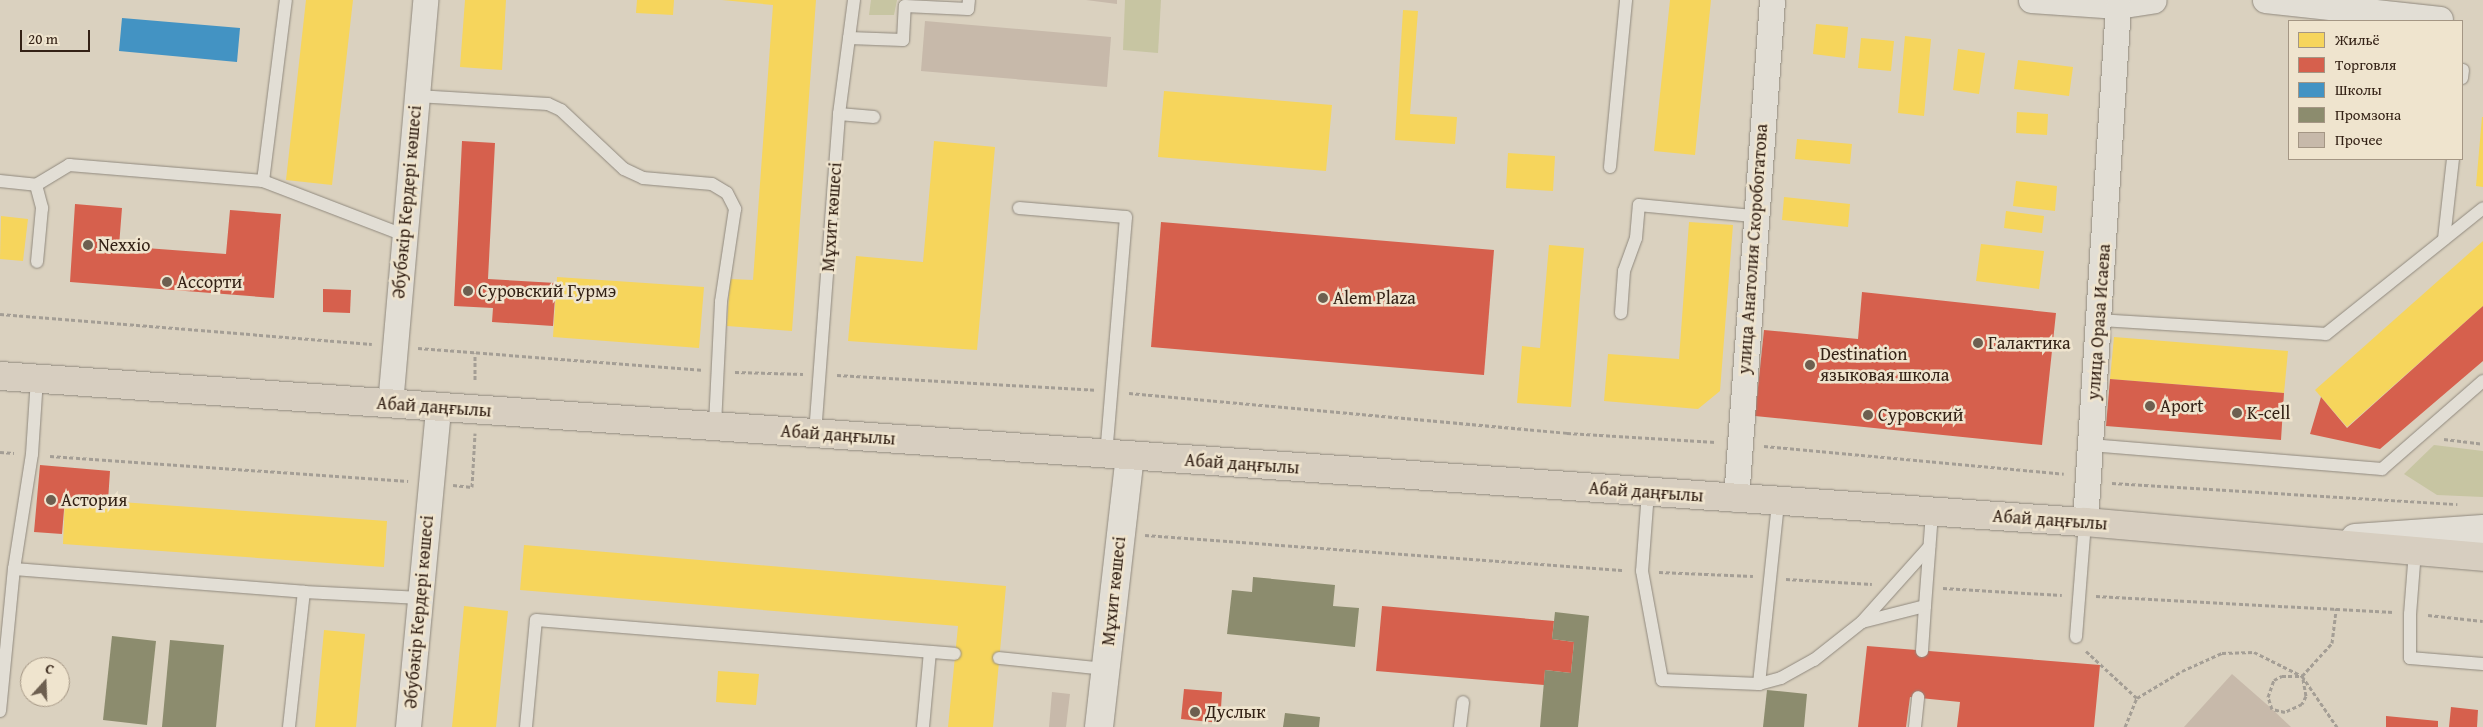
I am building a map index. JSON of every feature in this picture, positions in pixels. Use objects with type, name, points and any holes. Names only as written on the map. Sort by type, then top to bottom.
[{"type":"main road","name":"Абай даңғылы","points":[[0,376],[2085,522],[2483,557]]},
{"type":"street","name":"Әбубәкір Кердері көшесі","points":[[390,404],[425,0]]},
{"type":"street","name":"улица Анатолия Скоробогатова","points":[[1736,498],[1754,216],[1772,0]]},
{"type":"street","points":[[2038,0],[2118,6],[2154,0]]},
{"type":"street","points":[[2280,0],[2440,19]]},
{"type":"street","name":"улица Ораза Исаева","points":[[2085,522],[2118,6]]},
{"type":"street","name":"Әбубәкір Кердері көшесі","points":[[408,727],[438,407]]},
{"type":"street","name":"Мұхит көшесі","points":[[1099,727],[1106,669],[1118,455]]},
{"type":"street","points":[[2312,541],[2483,529]]},
{"type":"lane","points":[[263,181],[286,0]]},
{"type":"lane","name":"Мұхит көшесі","points":[[815,434],[839,114],[854,0]]},
{"type":"lane","points":[[849,38],[903,40],[905,6],[968,9],[969,0]]},
{"type":"lane","points":[[1610,167],[1626,0]]},
{"type":"lane","points":[[417,96],[548,104],[561,110],[624,169],[643,178],[712,184],[727,193],[735,209],[721,302],[715,426]]},
{"type":"lane","points":[[839,114],[874,117]]},
{"type":"lane","points":[[2444,239],[2453,160]]},
{"type":"lane","points":[[0,181],[36,185],[69,165],[263,181],[406,236]]},
{"type":"lane","points":[[36,185],[42,208],[37,262]]},
{"type":"lane","points":[[1621,313],[1624,270],[1636,238],[1639,205],[1754,216]]},
{"type":"lane","points":[[1019,208],[1126,217],[1111,391],[1118,455]]},
{"type":"lane","points":[[2099,320],[2326,334],[2483,208]]},
{"type":"lane","points":[[0,711],[14,569],[32,454],[37,379]]},
{"type":"lane","points":[[2090,445],[2382,469],[2483,381]]},
{"type":"lane","points":[[1648,492],[1642,571],[1662,680],[1759,684],[1780,678],[1814,660],[1862,622],[1930,547]]},
{"type":"lane","points":[[1759,684],[1778,502]]},
{"type":"lane","points":[[1922,651],[1932,512]]},
{"type":"lane","name":"улица Ораза Исаева","points":[[2076,638],[2085,522]]},
{"type":"lane","points":[[2415,551],[2410,614],[2410,658],[2483,664]]},
{"type":"lane","points":[[14,569],[304,592],[421,598]]},
{"type":"lane","points":[[289,727],[304,592]]},
{"type":"lane","points":[[1862,622],[1925,606]]},
{"type":"lane","points":[[526,727],[536,620],[955,654]]},
{"type":"lane","points":[[923,727],[930,652]]},
{"type":"lane","points":[[1000,658],[1106,669]]},
{"type":"lane","points":[[1915,727],[1918,697]]},
{"type":"lane","points":[[1460,727],[1463,702]]},
{"type":"path","points":[[0,314],[718,371],[820,374],[1111,391],[1566,433],[1739,444],[2055,472],[2088,480],[2463,504]]},
{"type":"path","points":[[475,353],[475,380]]},
{"type":"path","points":[[451,485],[472,487],[475,432]]},
{"type":"path","points":[[2420,436],[2483,444]]},
{"type":"path","points":[[0,452],[411,482]]},
{"type":"path","points":[[1145,534],[1642,571],[1896,585]]},
{"type":"path","points":[[1927,587],[2336,608],[2483,621]]},
{"type":"path","points":[[2302,676],[2306,696],[2302,704],[2285,712],[2272,709],[2268,697],[2274,680],[2282,676],[2302,676],[2332,643],[2336,608]]},
{"type":"path","points":[[2076,638],[2084,650],[2100,661],[2137,698]]},
{"type":"path","points":[[2126,727],[2137,698],[2182,671],[2222,653],[2254,652],[2302,676],[2336,727]]},
{"type":"shaded area","points":[[871,0],[897,0],[894,15],[869,15]]},
{"type":"shaded area","points":[[1125,0],[1161,0],[1158,53],[1123,50]]},
{"type":"shaded area","points":[[2434,445],[2483,451],[2483,497],[2437,495],[2404,474]]},
{"type":"building: Жильё","points":[[306,0],[353,0],[332,185],[286,180]]},
{"type":"building: Жильё","points":[[465,0],[506,0],[502,70],[460,67]]},
{"type":"building: Жильё","points":[[637,0],[674,0],[673,15],[636,13]]},
{"type":"building: Жильё","points":[[722,0],[816,0],[792,331],[727,326],[730,279],[753,280],[773,5]]},
{"type":"building: Жильё","points":[[1670,0],[1711,0],[1695,155],[1654,151]]},
{"type":"building: Жильё","points":[[1403,10],[1418,11],[1410,114],[1457,117],[1455,144],[1395,140]]},
{"type":"building: Жильё","points":[[1816,24],[1848,27],[1845,58],[1813,54]]},
{"type":"building: Жильё","points":[[1905,36],[1931,39],[1924,116],[1898,113]]},
{"type":"building: Жильё","points":[[1861,38],[1894,41],[1891,71],[1858,68]]},
{"type":"building: Жильё","points":[[1958,49],[1985,53],[1979,94],[1953,90]]},
{"type":"building: Жильё","points":[[2018,60],[2073,67],[2069,96],[2014,89]]},
{"type":"building: Жильё","points":[[1164,91],[1332,105],[1326,171],[1158,157]]},
{"type":"building: Жильё","points":[[2017,112],[2048,114],[2047,135],[2016,133]]},
{"type":"building: Жильё","points":[[2483,117],[2483,187],[2476,186]]},
{"type":"building: Жильё","points":[[1797,139],[1852,144],[1850,164],[1795,159]]},
{"type":"building: Жильё","points":[[934,141],[995,147],[977,350],[848,341],[856,256],[923,262]]},
{"type":"building: Жильё","points":[[1508,153],[1555,156],[1553,191],[1506,188]]},
{"type":"building: Жильё","points":[[2016,181],[2057,186],[2055,211],[2013,206]]},
{"type":"building: Жильё","points":[[1784,197],[1850,204],[1848,227],[1782,220]]},
{"type":"building: Жильё","points":[[2006,211],[2044,216],[2042,233],[2004,228]]},
{"type":"building: Жильё","points":[[1,216],[28,219],[23,261],[0,259]]},
{"type":"building: Жильё","points":[[1689,222],[1733,225],[1720,391],[1698,409],[1604,401],[1608,354],[1679,359]]},
{"type":"building: Жильё","points":[[2483,241],[2483,306],[2347,427],[2315,390]]},
{"type":"building: Жильё","points":[[1981,244],[2044,251],[2039,289],[1976,281]]},
{"type":"building: Жильё","points":[[1549,245],[1584,248],[1571,407],[1517,403],[1522,346],[1540,348]]},
{"type":"building: Жильё","points":[[557,277],[704,287],[699,348],[553,337]]},
{"type":"building: Жильё","points":[[2114,337],[2288,351],[2284,393],[2110,379]]},
{"type":"building: Жильё","points":[[65,498],[387,521],[384,567],[63,544]]},
{"type":"building: Жильё","points":[[524,545],[1006,586],[993,727],[948,727],[958,626],[520,590]]},
{"type":"building: Жильё","points":[[464,606],[508,611],[496,727],[452,727]]},
{"type":"building: Жильё","points":[[324,630],[365,634],[356,727],[315,727]]},
{"type":"building: Жильё","points":[[718,671],[759,674],[756,705],[716,702]]},
{"type":"building: Торговля","points":[[462,141],[495,143],[488,279],[556,283],[553,326],[492,322],[493,308],[454,306]]},
{"type":"building: Торговля","points":[[75,204],[122,208],[119,246],[226,254],[230,210],[281,214],[274,298],[70,282]]},
{"type":"building: Торговля","name":"Alem Plaza","points":[[1161,222],[1494,250],[1484,375],[1151,347]]},
{"type":"building: Торговля","points":[[323,289],[351,290],[350,313],[323,312]]},
{"type":"building: Торговля","points":[[1862,292],[2056,313],[2042,445],[1755,416],[1764,330],[1858,339]]},
{"type":"building: Торговля","points":[[2483,306],[2483,361],[2380,449],[2310,434],[2321,397],[2347,428]]},
{"type":"building: Торговля","points":[[2110,379],[2284,393],[2281,440],[2106,426]]},
{"type":"building: Торговля","name":"Астория","points":[[40,465],[110,471],[108,501],[65,498],[62,534],[34,532]]},
{"type":"building: Торговля","points":[[1382,606],[1554,621],[1552,639],[1574,642],[1571,673],[1545,670],[1544,685],[1376,671]]},
{"type":"building: Торговля","points":[[1867,646],[2100,665],[2094,727],[1957,727],[1960,702],[1910,697],[1906,727],[1858,727]]},
{"type":"building: Торговля","points":[[1184,689],[1222,692],[1220,723],[1181,719]]},
{"type":"building: Торговля","points":[[2451,707],[2478,710],[2477,727],[2449,727]]},
{"type":"building: Торговля","points":[[2386,716],[2438,721],[2438,727],[2386,727]]},
{"type":"building: Школы","points":[[122,18],[240,28],[237,62],[119,51]]},
{"type":"building: Промзона","points":[[1253,577],[1335,585],[1333,606],[1359,608],[1355,647],[1227,634],[1232,590],[1252,592]]},
{"type":"building: Промзона","points":[[1555,612],[1589,616],[1578,727],[1540,727],[1545,670],[1571,673],[1574,642],[1552,639]]},
{"type":"building: Промзона","points":[[112,636],[156,641],[147,725],[103,720]]},
{"type":"building: Промзона","points":[[170,640],[224,645],[216,727],[162,727]]},
{"type":"building: Промзона","points":[[1767,690],[1807,694],[1804,727],[1763,727]]},
{"type":"building: Промзона","points":[[1285,713],[1320,717],[1319,727],[1283,727]]},
{"type":"building: Прочее","points":[[1086,0],[1117,0],[1117,4]]},
{"type":"building: Прочее","points":[[925,21],[1111,37],[1107,87],[921,71]]},
{"type":"building: Прочее","points":[[2232,674],[2272,709],[2291,727],[2184,727]]},
{"type":"building: Прочее","points":[[1052,692],[1070,694],[1066,727],[1049,727]]},
{"type":"place","name":"Nexxio","points":[[88,245]]},
{"type":"place","name":"Ассорти","points":[[167,282]]},
{"type":"place","name":"Суровский Гурмэ","points":[[468,291]]},
{"type":"place","name":"Alem Plaza","points":[[1323,298]]},
{"type":"place","name":"Галактика","points":[[1978,343]]},
{"type":"place","name":"Destination языковая школа","points":[[1810,365]]},
{"type":"place","name":"Aport","points":[[2150,406]]},
{"type":"place","name":"K-cell","points":[[2237,413]]},
{"type":"place","name":"Суровский","points":[[1868,415]]},
{"type":"place","name":"Астория","points":[[51,500]]},
{"type":"place","name":"Дуслык","points":[[1195,712]]}]
